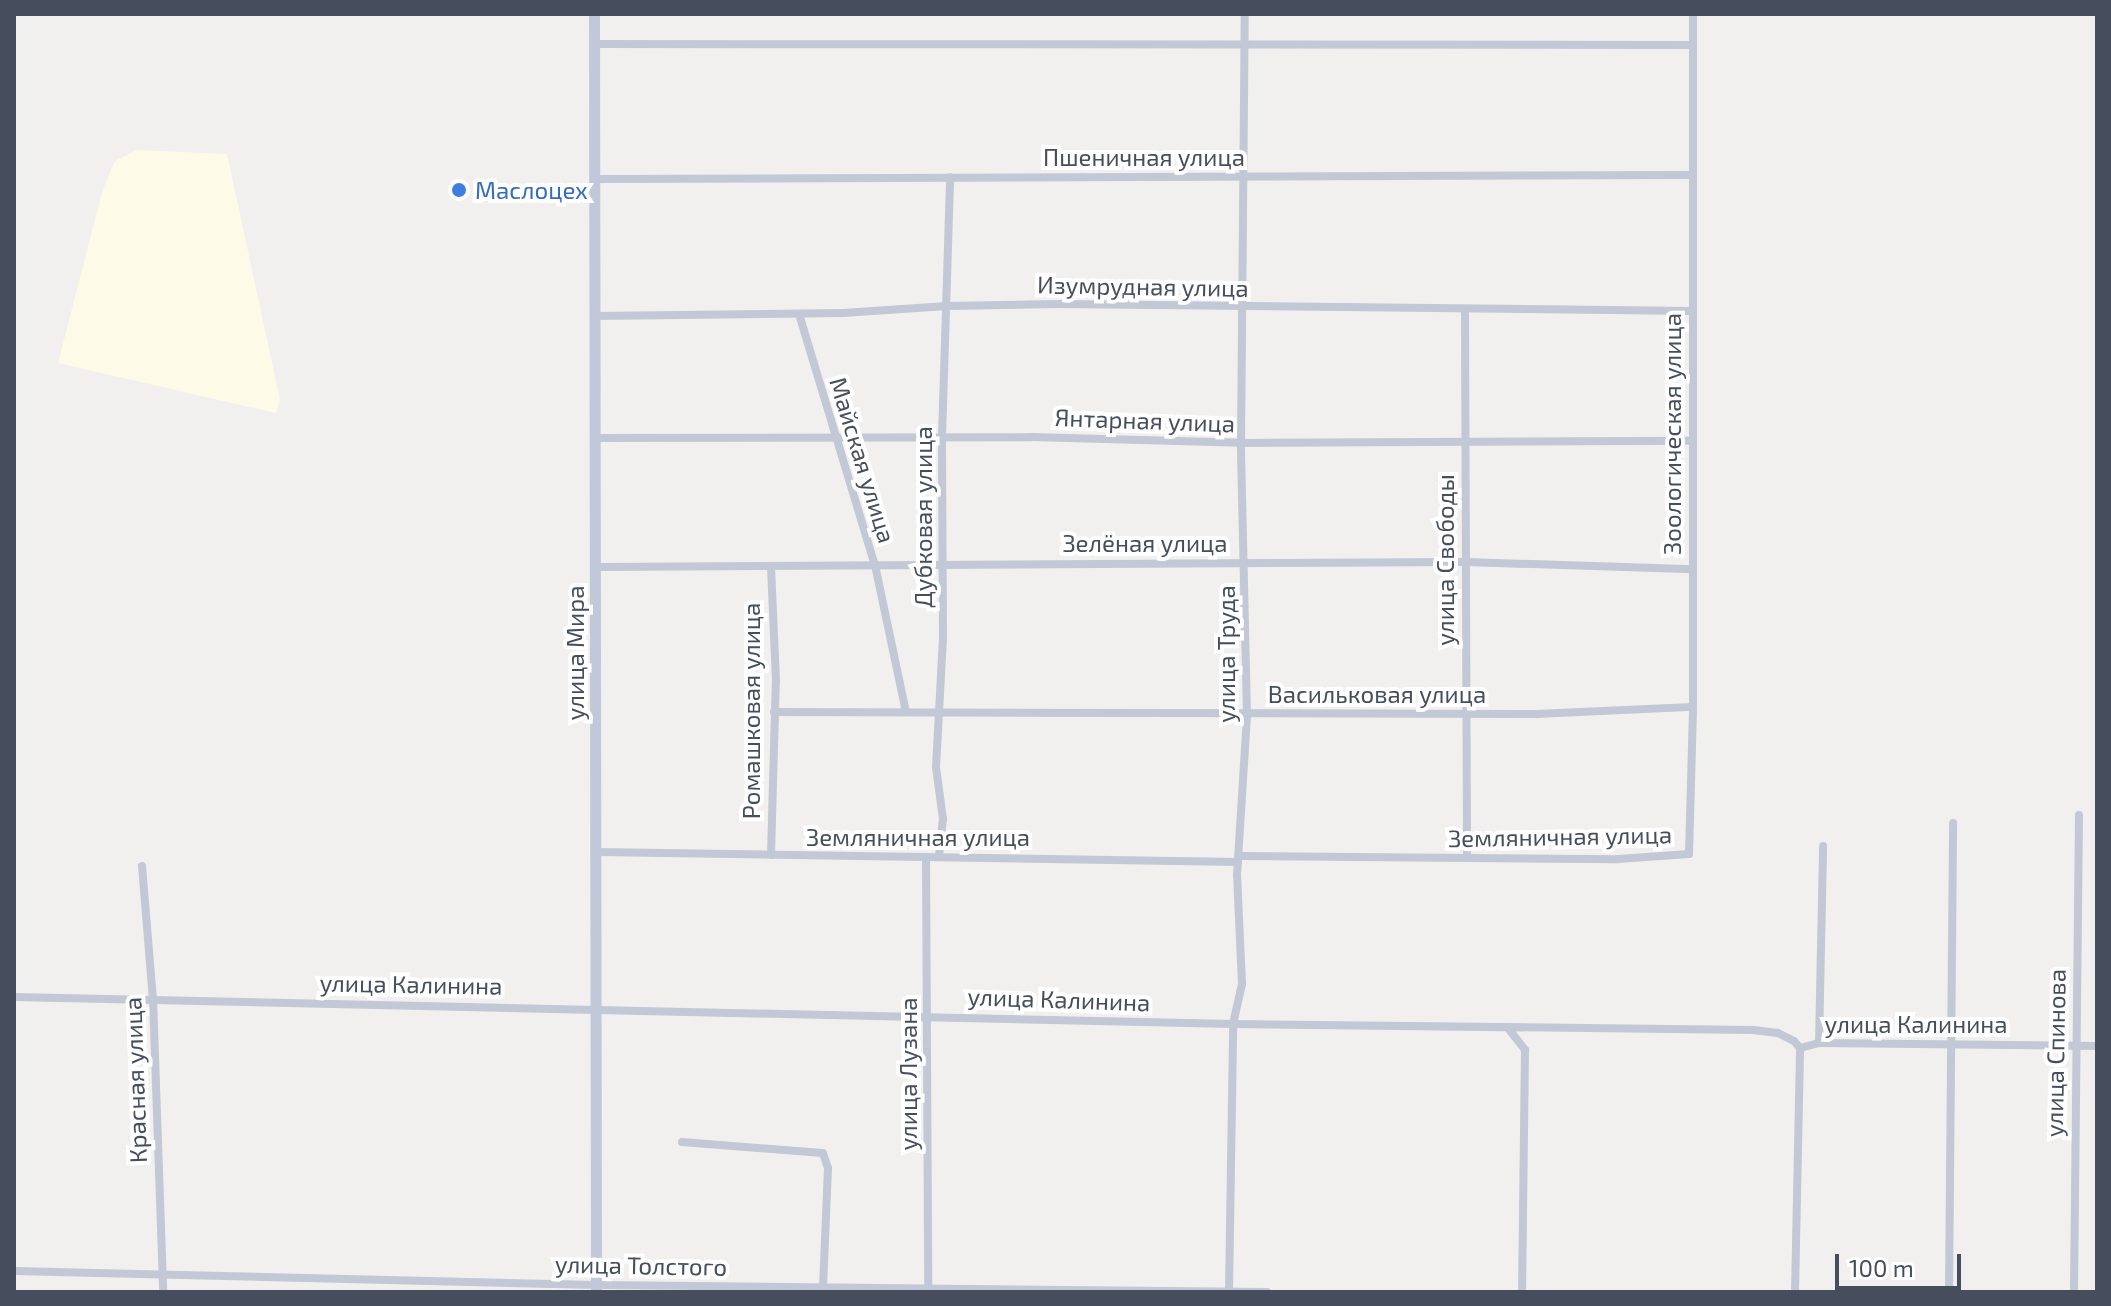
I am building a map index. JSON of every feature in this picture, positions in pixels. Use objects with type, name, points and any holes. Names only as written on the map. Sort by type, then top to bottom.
[{"type":"main road","name":"улица Мира","points":[[594,14],[596,1288]]},
{"type":"street","name":"улица Труда","points":[[1229,1292],[1233,1024],[1242,984],[1240,859],[1247,715],[1241,443],[1245,14]]},
{"type":"street","name":"Зоологическая улица","points":[[1689,854],[1693,707],[1693,14]]},
{"type":"street","points":[[594,44],[1245,42],[1692,45]]},
{"type":"street","name":"Пшеничная улица","points":[[594,179],[1693,175]]},
{"type":"street","name":"Дубковая улица","points":[[939,856],[943,819],[936,767],[950,177]]},
{"type":"street","name":"Изумрудная улица","points":[[595,316],[799,314],[947,306],[1692,311]]},
{"type":"street","name":"улица Свободы","points":[[1465,310],[1467,858]]},
{"type":"street","name":"Майская улица","points":[[799,314],[834,439],[875,565],[906,712]]},
{"type":"street","name":"Янтарная улица","points":[[596,438],[638,435],[834,439],[942,437],[1241,443],[1692,441]]},
{"type":"street","name":"Зелёная улица","points":[[597,567],[1465,562],[1693,569]]},
{"type":"street","name":"Ромашковая улица","points":[[771,566],[774,712],[771,855]]},
{"type":"street","name":"Васильковая улица","points":[[774,712],[1536,714],[1693,707]]},
{"type":"street","name":"улица Спинова","points":[[2074,1292],[2074,1046],[2079,815]]},
{"type":"street","points":[[1949,1292],[1953,823]]},
{"type":"street","points":[[1819,1043],[1823,846]]},
{"type":"street","name":"Земляничная улица","points":[[597,852],[1240,859],[1618,859],[1689,854]]},
{"type":"street","name":"улица Лузана","points":[[926,857],[928,1291]]},
{"type":"street","name":"Красная улица","points":[[142,866],[153,999],[163,1292]]},
{"type":"street","name":"улица Калинина","points":[[14,997],[927,1014],[1233,1024],[1753,1030],[1778,1033],[1794,1041],[1800,1048],[1819,1043],[1949,1042],[2097,1046]]},
{"type":"street","points":[[1508,1028],[1525,1050],[1522,1292]]},
{"type":"street","points":[[1795,1292],[1800,1048]]},
{"type":"street","points":[[682,1142],[823,1153],[828,1168],[823,1287]]},
{"type":"street","name":"улица Толстого","points":[[14,1271],[162,1272],[596,1288],[1267,1292]]},
{"type":"shaded area","points":[[137,150],[227,154],[280,400],[276,413],[58,363],[103,189],[115,161]]},
{"type":"place","name":"Маслоцех","points":[[459,190]]}]
